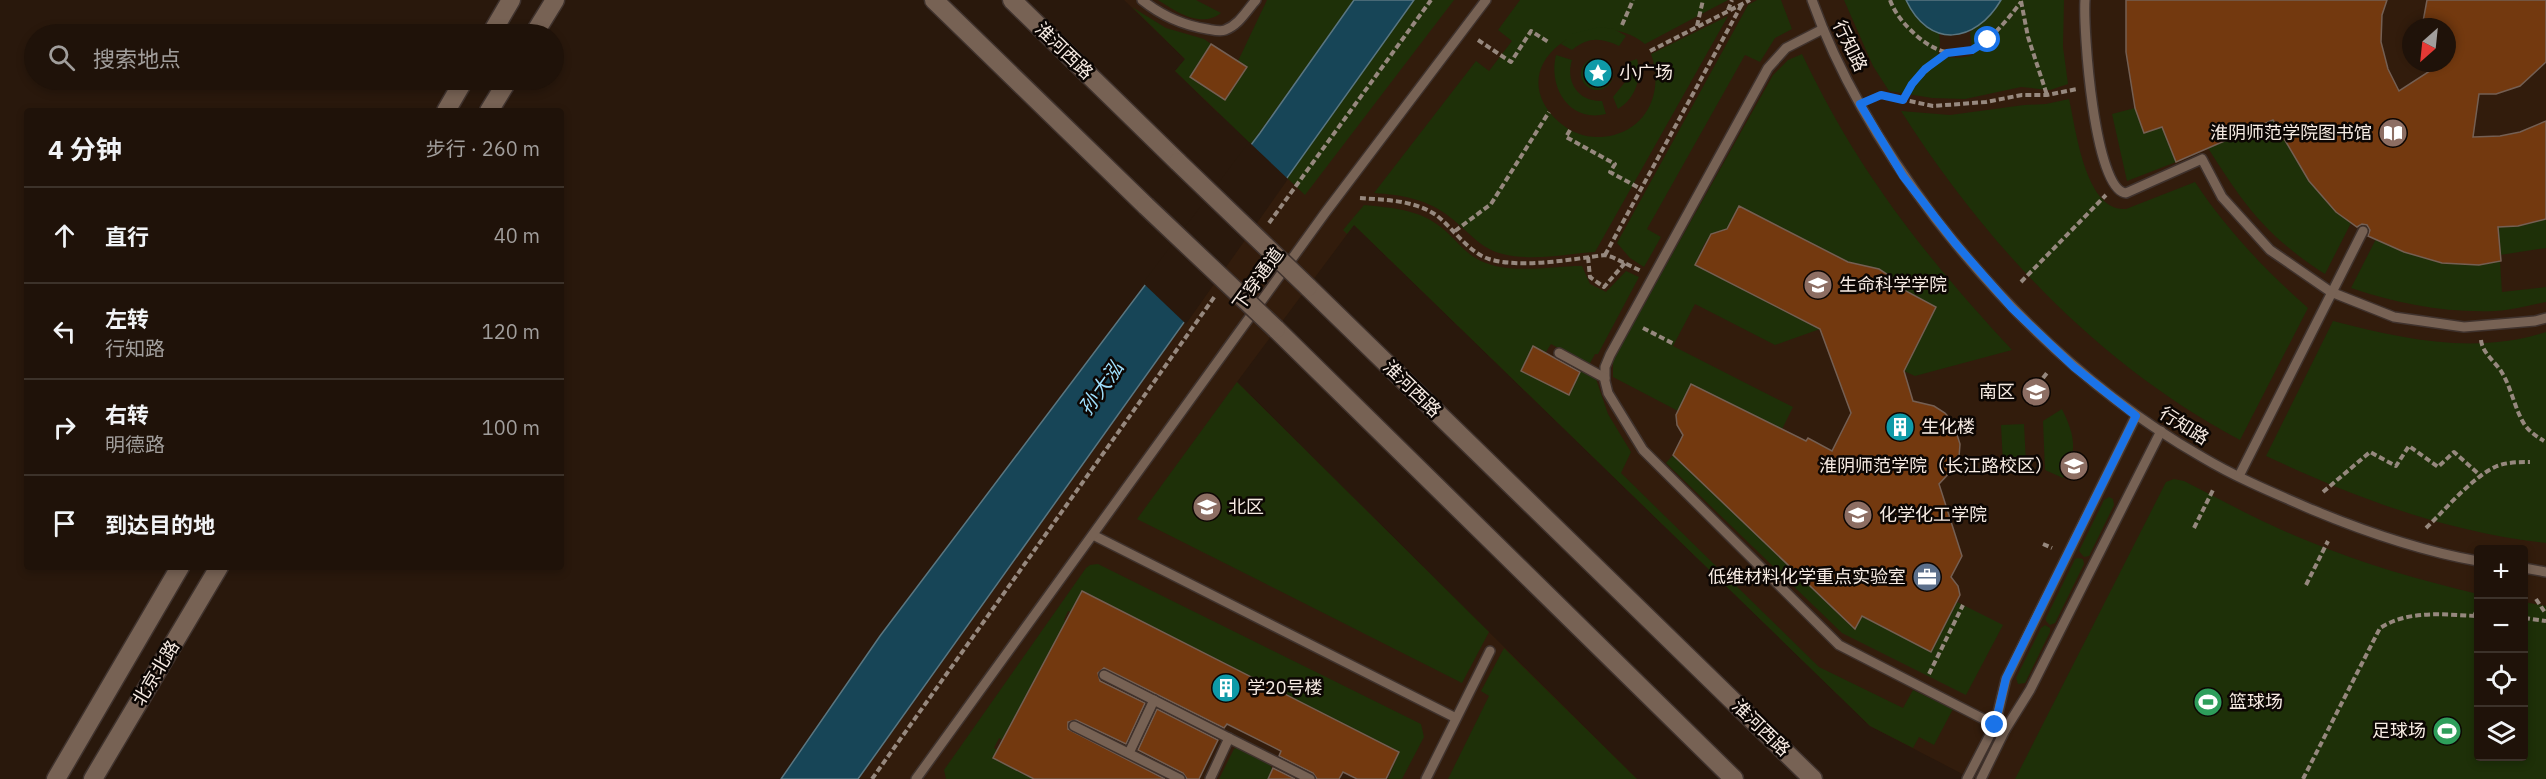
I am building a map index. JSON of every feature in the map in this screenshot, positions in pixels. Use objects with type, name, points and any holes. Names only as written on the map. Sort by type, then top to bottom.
[{"type":"main road","points":[[497,24],[511,0]]},
{"type":"main road","points":[[540,24],[555,0]]},
{"type":"main road","points":[[934,0],[1276,329],[1734,779]]},
{"type":"main road","name":"淮河西路","points":[[1011,0],[1813,779]]},
{"type":"main road","points":[[448,108],[459,90]]},
{"type":"main road","points":[[491,108],[502,90]]},
{"type":"main road","name":"北京北路","points":[[56,779],[178,570]]},
{"type":"main road","name":"北京北路","points":[[93,779],[217,570]]},
{"type":"lane","points":[[1142,0],[1154,10],[1188,26],[1223,31],[1236,24],[1256,0]]},
{"type":"lane","name":"下穿通道","points":[[916,779],[1325,213],[1486,0]]},
{"type":"lane","name":"行知路","points":[[1812,0],[1822,29],[1860,104],[1903,176],[1955,243],[2012,308],[2074,367],[2136,416],[2202,458],[2239,476],[2360,530],[2450,556],[2474,560]]},
{"type":"lane","points":[[2085,0],[2085,51],[2089,86],[2106,165],[2120,193],[2126,193],[2202,159],[2222,197],[2270,250],[2331,292],[2394,317],[2464,327],[2546,318]]},
{"type":"lane","points":[[1822,29],[1786,48],[1768,68],[1610,355],[1605,378],[1608,393],[1643,450],[1839,645],[2005,730]]},
{"type":"lane","points":[[2239,476],[2363,231]]},
{"type":"lane","points":[[1559,353],[1605,378]]},
{"type":"lane","points":[[1967,779],[1995,725],[2006,678],[2136,416]]},
{"type":"lane","points":[[1981,779],[2005,730],[2031,690],[2161,431]]},
{"type":"lane","points":[[1093,534],[1456,718]]},
{"type":"lane","points":[[2528,569],[2546,572]]},
{"type":"lane","points":[[1426,779],[1490,651]]},
{"type":"lane","points":[[1104,675],[1310,779]]},
{"type":"lane","points":[[1129,753],[1154,700]]},
{"type":"lane","points":[[1074,726],[1180,779]]},
{"type":"lane","points":[[1210,779],[1229,738]]},
{"type":"path","points":[[1265,229],[1431,0]]},
{"type":"path","points":[[1622,25],[1633,0]]},
{"type":"path","points":[[1697,27],[1703,0]]},
{"type":"path","points":[[1727,12],[1732,0]]},
{"type":"path","points":[[1650,51],[1750,0]]},
{"type":"path","points":[[1890,0],[1903,23],[1923,41],[1947,53],[1964,53],[1976,48],[2005,22],[2021,1]]},
{"type":"path","points":[[2021,1],[2028,37],[2047,95]]},
{"type":"path","points":[[1605,255],[1742,4]]},
{"type":"path","points":[[1478,40],[1511,62],[1531,31],[1550,43]]},
{"type":"path","points":[[1903,100],[1912,84],[1925,69],[1947,53]]},
{"type":"path","points":[[1860,104],[1881,95],[1942,106],[1986,102],[2022,95],[2047,95],[2089,86]]},
{"type":"path","points":[[1455,231],[1491,204],[1549,112]]},
{"type":"path","points":[[1570,130],[1566,137],[1615,164],[1610,172],[1641,189]]},
{"type":"path","points":[[2021,282],[2114,185]]},
{"type":"path","points":[[1360,198],[1406,202],[1434,214],[1474,251],[1488,259],[1505,262],[1540,262],[1605,255],[1653,277]]},
{"type":"path","points":[[1588,257],[1590,277],[1604,287],[1626,263]]},
{"type":"path","points":[[872,779],[1215,296]]},
{"type":"path","points":[[1628,321],[1674,344]]},
{"type":"path","points":[[2480,326],[2482,347],[2501,371],[2511,390],[2523,423],[2544,441]]},
{"type":"path","points":[[2043,378],[2047,373]]},
{"type":"path","points":[[2323,492],[2370,452],[2396,466],[2409,446],[2438,467],[2454,452],[2482,477]]},
{"type":"path","points":[[2426,528],[2466,489],[2496,466],[2512,462],[2530,462]]},
{"type":"path","points":[[2193,528],[2213,490]]},
{"type":"path","points":[[2306,585],[2328,542]]},
{"type":"path","points":[[2043,544],[2052,548]]},
{"type":"path","points":[[2536,599],[2546,614]]},
{"type":"path","points":[[1923,688],[1963,605]]},
{"type":"path","points":[[2303,779],[2380,628],[2404,618],[2424,614],[2474,616]]},
{"type":"path","points":[[2528,619],[2546,621]]},
{"type":"shaded area","name":"南区","points":[[1124,0],[2546,0],[2546,779],[1972,779],[1870,726],[1354,225],[1237,382],[1637,779],[858,779],[1294,166],[1229,102],[1218,113],[1175,71],[1185,59]]},
{"type":"green space","points":[[1158,0],[1196,0],[1221,13],[1205,19],[1197,19],[1188,17]]},
{"type":"green space","points":[[1267,0],[1354,0],[1251,144],[1175,71],[1185,59],[1132,7],[1166,28],[1204,39],[1211,44],[1190,77],[1225,99],[1238,61]]},
{"type":"green space","points":[[1414,0],[1454,0],[1305,195],[1286,177]]},
{"type":"green space","points":[[1520,0],[1728,0],[1645,44],[1624,32],[1601,30],[1578,34],[1559,45],[1545,61],[1539,80],[1542,100],[1559,122],[1585,136],[1614,135],[1637,123],[1651,103],[1655,79],[1651,54],[1728,16],[1595,252],[1535,257],[1499,253],[1479,242],[1433,206],[1405,197],[1374,193],[1476,61],[1489,71],[1512,41],[1498,30]]},
{"type":"green space","points":[[1757,0],[1781,0],[1792,29],[1775,38],[1760,62],[1745,55],[1647,229],[1661,237],[1644,267],[1630,258],[1617,243],[1748,5]]},
{"type":"green space","points":[[1844,0],[1906,0],[1920,19],[1939,32],[1938,53],[1955,58],[1973,55],[1970,32],[1985,20],[2001,0],[2064,0],[2063,47],[2068,84],[2050,90],[2021,87],[1965,99],[1932,98],[1889,91],[1873,66]]},
{"type":"green space","points":[[1600,27],[1614,29],[1626,36],[1619,46],[1606,41],[1594,40],[1583,43],[1572,50],[1561,44],[1572,34]]},
{"type":"green space","points":[[1802,54],[1846,137],[1895,211],[1950,280],[2012,350],[1915,376],[1904,371],[1936,307],[1904,290],[1893,278],[1879,269],[1848,262],[1739,206],[1726,231],[1714,233],[1706,242],[1695,265],[1820,329],[1775,345],[1695,304],[1673,346],[1793,407],[1782,429],[1691,385],[1678,411],[1613,377],[1613,360],[1773,75],[1788,60]]},
{"type":"green space","points":[[1556,55],[1572,60],[1570,75],[1575,89],[1586,98],[1602,101],[1606,114],[1581,113],[1564,100],[1555,79]]},
{"type":"green space","points":[[1597,58],[1609,62],[1613,74],[1609,86],[1597,90],[1585,86],[1581,74],[1585,62]]},
{"type":"green space","points":[[1637,59],[1639,73],[1636,87],[1629,99],[1618,109],[1613,97],[1625,82],[1625,63]]},
{"type":"green space","points":[[2069,99],[2079,148],[2092,183],[2101,197],[2112,206],[2126,209],[2195,182],[2247,249],[2308,308],[2240,440],[2188,410],[2140,376],[2093,339],[2050,298],[1970,209],[1934,161],[1901,111],[1950,115],[2046,104]]},
{"type":"green space","points":[[2306,106],[2289,147],[2316,188],[2351,223],[2325,274],[2287,247],[2258,218],[2233,187],[2208,148]]},
{"type":"green space","points":[[2135,108],[2144,133],[2162,127],[2176,162],[2127,181],[2112,114]]},
{"type":"green space","points":[[1364,205],[1405,210],[1424,217],[1442,228],[1470,254],[1493,265],[1517,269],[1582,266],[1590,284],[1606,292],[1626,271],[1639,277],[1598,354],[1595,354],[1589,365],[1551,344],[1546,352],[1533,346],[1521,371],[1569,395],[1581,370],[1596,379],[1608,414],[1631,452],[1621,473],[1819,667],[1903,708],[1913,690],[1953,709],[1934,745],[1919,737],[1913,748],[1870,726],[1354,225],[1347,234],[1343,230]]},
{"type":"green space","points":[[2546,219],[2546,248],[2500,255],[2498,227],[2518,226]]},
{"type":"green space","points":[[2376,239],[2406,252],[2436,260],[2467,263],[2500,261],[2502,292],[2546,287],[2546,302],[2502,310],[2440,309],[2387,299],[2351,288]]},
{"type":"green space","points":[[2333,321],[2386,334],[2439,342],[2493,343],[2546,332],[2546,543],[2509,538],[2437,522],[2334,486],[2266,456]]},
{"type":"green space","points":[[1237,382],[1489,632],[1462,683],[1137,519]]},
{"type":"green space","points":[[2062,409],[2070,427],[2073,444],[2071,460],[2063,478],[2045,470],[2043,421]]},
{"type":"green space","points":[[2024,424],[2026,463],[2003,464],[2001,425]]},
{"type":"green space","points":[[1673,455],[1854,629],[1862,616],[1931,651],[1957,602],[2003,625],[1966,695],[1842,633],[1666,463]]},
{"type":"green space","points":[[2174,479],[2184,481],[2261,520],[2350,557],[2474,593],[2474,761],[2528,761],[2528,603],[2546,606],[2546,779],[2015,779],[2166,482]]},
{"type":"green space","points":[[2109,497],[2113,499],[2114,505],[2089,556],[2084,557],[2079,551],[2104,500]]},
{"type":"green space","points":[[2075,559],[2083,559],[2084,564],[2055,623],[2050,625],[2046,618]]},
{"type":"green space","points":[[1098,564],[1421,724],[1424,737],[1402,779],[1388,779],[1399,752],[1083,591],[1071,612],[1068,611],[1064,620],[1067,622],[1028,691],[1057,741],[1013,719],[1002,740],[999,738],[994,748],[997,750],[993,758],[1037,779],[946,779],[944,770],[1086,568]]},
{"type":"green space","points":[[2045,625],[2050,628],[2050,632],[2025,683],[2018,684],[2016,678],[2041,628]]},
{"type":"green space","points":[[1504,648],[1637,779],[1448,779],[1489,696],[1481,691]]},
{"type":"green space","points":[[1238,747],[1269,763],[1272,769],[1268,779],[1219,779],[1234,749]]},
{"type":"water","name":"孙大泓","points":[[1354,0],[1414,0],[858,779],[781,779],[880,636],[1260,133]]},
{"type":"water","points":[[1906,0],[2001,0],[1990,15],[1978,25],[1966,32],[1952,35],[1939,33],[1927,27],[1916,16]]},
{"type":"pier","points":[[1249,142],[1288,179],[1186,324],[1143,283]]},
{"type":"building","name":"淮阴师范学院图书馆","points":[[2126,0],[2387,0],[2382,15],[2381,42],[2388,69],[2399,91],[2428,72],[2456,72],[2456,18],[2424,18],[2427,0],[2546,0],[2546,62],[2520,86],[2496,94],[2479,94],[2473,137],[2500,136],[2520,132],[2546,121],[2546,219],[2518,226],[2498,227],[2501,261],[2479,265],[2442,263],[2404,252],[2368,236],[2370,230],[2367,225],[2362,224],[2357,227],[2336,212],[2309,181],[2273,120],[2176,162],[2162,127],[2144,133],[2135,108],[2126,52]]},
{"type":"building","points":[[1211,44],[1247,67],[1225,100],[1190,77]]},
{"type":"building","name":"生化楼","points":[[1739,206],[1848,262],[1879,269],[1893,278],[1904,290],[1936,307],[1904,371],[1913,401],[1934,406],[1945,413],[1953,422],[1960,444],[1959,457],[1954,468],[1939,484],[1962,556],[1951,577],[1958,586],[1960,595],[1931,652],[1862,616],[1855,629],[1673,455],[1683,435],[1677,425],[1676,415],[1691,384],[1806,441],[1808,438],[1832,451],[1851,413],[1820,329],[1695,265],[1711,234],[1727,229]]},
{"type":"building","points":[[1533,346],[1580,372],[1569,395],[1521,371]]},
{"type":"building","points":[[1082,591],[1399,752],[1386,779],[1357,779],[1343,772],[1339,779],[1317,779],[1313,773],[1279,756],[1281,751],[1227,724],[1224,728],[1104,668],[1098,673],[1100,681],[1145,703],[1126,744],[1076,720],[1068,722],[1068,729],[1165,779],[1034,779],[993,758]]},
{"type":"building","points":[[1157,709],[1218,740],[1199,779],[1187,779],[1183,773],[1138,750]]},
{"type":"building","points":[[1273,768],[1295,779],[1268,779]]},
{"type":"place","name":"小广场","points":[[1598,73]]},
{"type":"place","name":"淮阴师范学院图书馆","points":[[2393,133]]},
{"type":"place","name":"生命科学学院","points":[[1818,285]]},
{"type":"place","name":"南区","points":[[2036,392]]},
{"type":"place","name":"生化楼","points":[[1900,427]]},
{"type":"place","name":"淮阴师范学院（长江路校区）","points":[[2074,466]]},
{"type":"place","name":"北区","points":[[1207,507]]},
{"type":"place","name":"化学化工学院","points":[[1858,515]]},
{"type":"place","name":"低维材料化学重点实验室","points":[[1927,577]]},
{"type":"place","name":"学20号楼","points":[[1226,688]]},
{"type":"place","name":"篮球场","points":[[2208,702]]},
{"type":"place","name":"足球场","points":[[2447,731]]},
{"type":"route","points":[[1988,40],[1964,53],[1947,53],[1925,69],[1912,84],[1903,100],[1881,95],[1860,104],[1903,176],[1955,243],[2012,308],[2074,367],[2136,416],[2006,678],[1995,725]]}]
